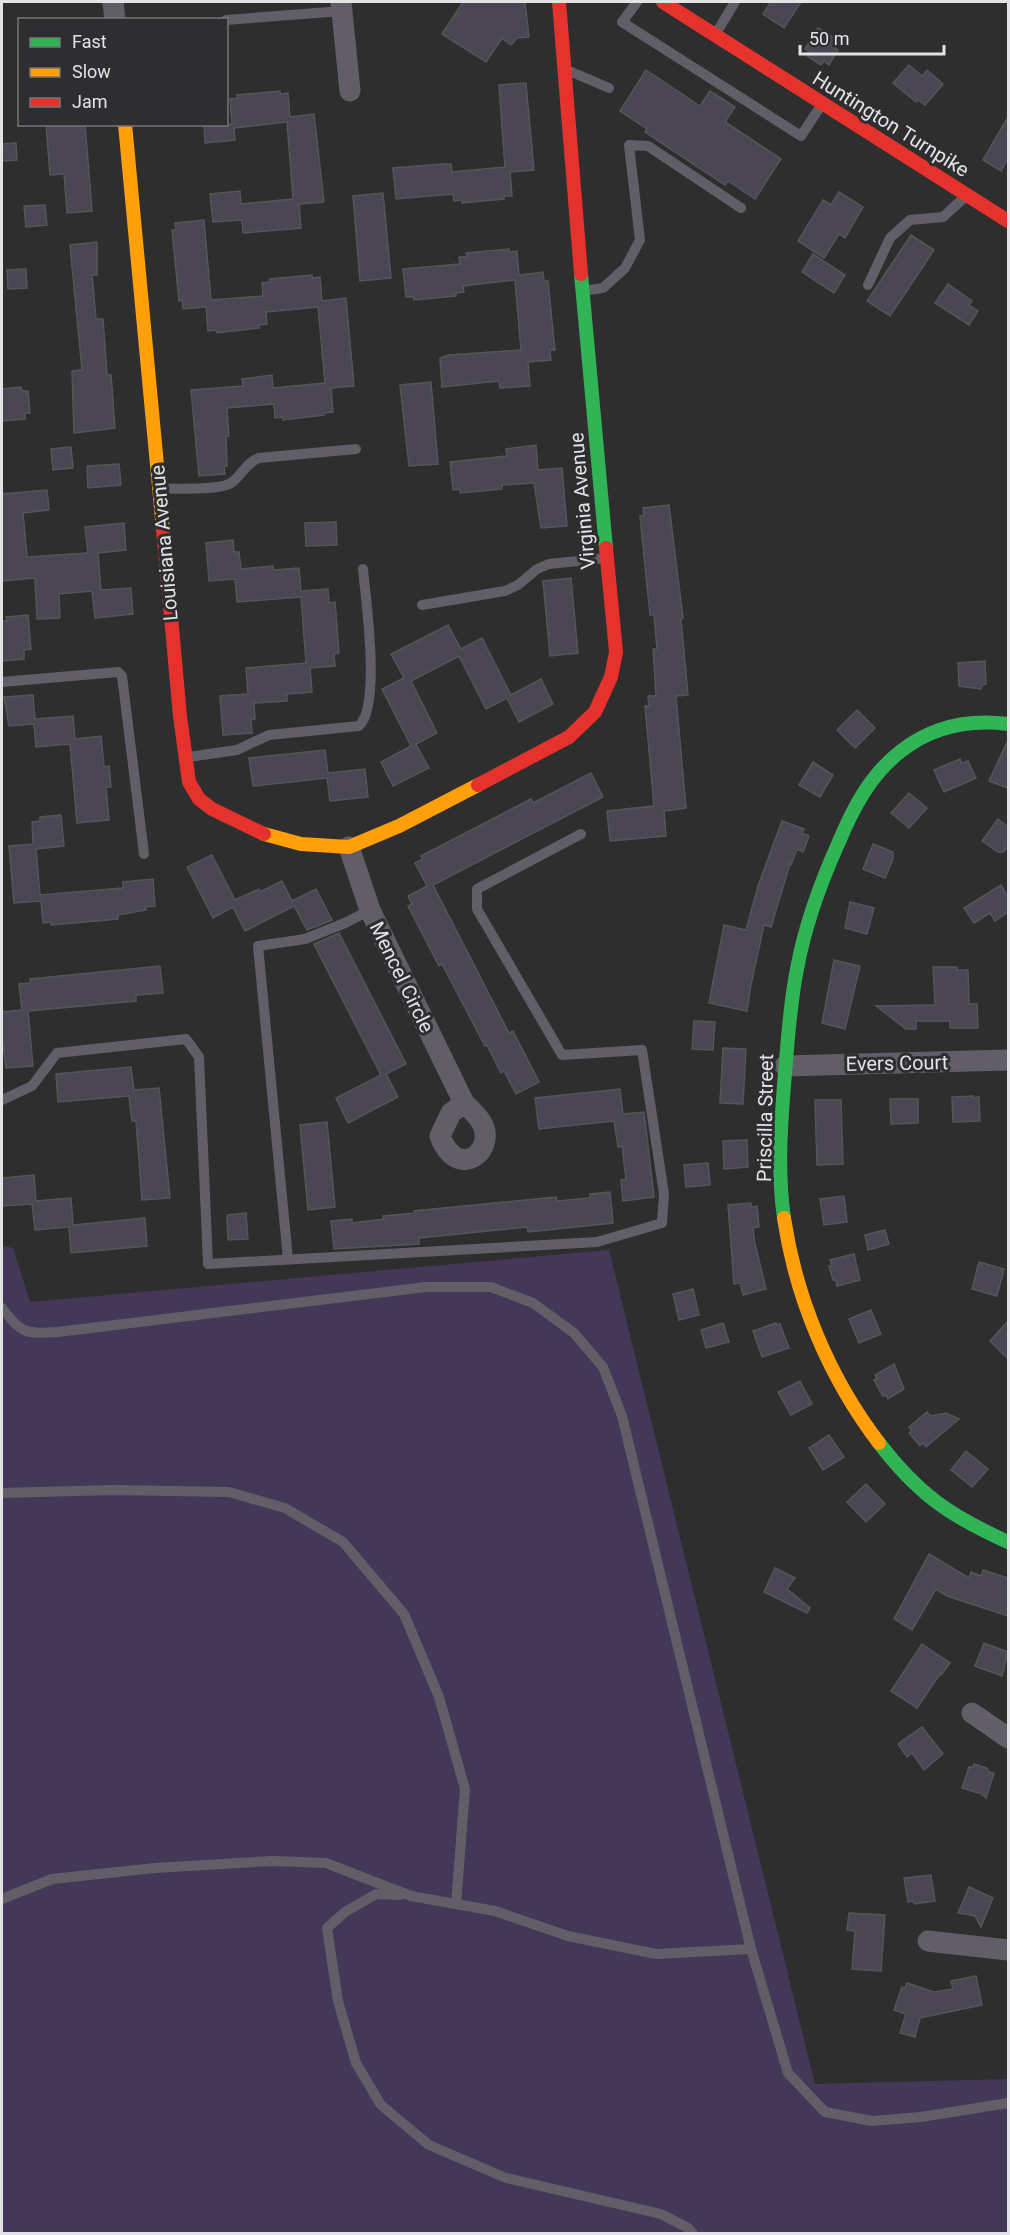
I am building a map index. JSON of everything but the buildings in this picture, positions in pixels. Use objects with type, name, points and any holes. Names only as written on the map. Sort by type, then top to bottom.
[{"type":"street","points":[[113,2],[115,18]]},
{"type":"street","name":"Virginia Avenue","points":[[349,847],[399,826],[569,737],[595,712],[611,677],[616,652],[582,291],[559,2]]},
{"type":"street","name":"Huntington Turnpike","points":[[663,2],[1008,221]]},
{"type":"street","points":[[341,6],[350,91]]},
{"type":"street","name":"Louisiana Avenue","points":[[125,126],[184,757],[189,782],[199,799],[240,825],[271,837],[301,844],[349,847]]},
{"type":"street","name":"Priscilla Street","points":[[1008,724],[976,721],[934,729],[893,756],[872,779],[849,819],[823,879],[800,952],[790,1005],[782,1105],[781,1167],[786,1227],[794,1266],[812,1322],[848,1397],[883,1448],[918,1489],[956,1515],[1008,1542]]},
{"type":"street","name":"Mencel Circle","points":[[349,847],[370,910],[464,1103]]},
{"type":"street","name":"Evers Court","points":[[785,1066],[1008,1060]]},
{"type":"street","points":[[972,1713],[1008,1738]]},
{"type":"street","points":[[928,1941],[1008,1950]]},
{"type":"lane","points":[[637,2],[622,22],[801,136],[822,104]]},
{"type":"lane","points":[[715,35],[735,2]]},
{"type":"lane","points":[[228,20],[341,6]]},
{"type":"lane","points":[[564,68],[609,88]]},
{"type":"lane","points":[[582,291],[603,288],[625,268],[640,240],[629,145],[648,146],[741,208]]},
{"type":"lane","points":[[868,285],[890,238],[910,220],[943,217],[967,195]]},
{"type":"lane","points":[[159,489],[206,488],[230,484],[252,461],[259,458],[356,449]]},
{"type":"lane","points":[[422,605],[505,591],[518,585],[537,569],[549,564],[607,558]]},
{"type":"lane","points":[[184,757],[237,750],[269,735],[358,726],[364,721],[368,712],[372,661],[363,569]]},
{"type":"lane","points":[[2,682],[118,672],[122,676],[144,854]]},
{"type":"lane","points":[[2,1100],[32,1086],[57,1053],[186,1039],[199,1057],[208,1264],[597,1242],[662,1223],[664,1194],[642,1050],[562,1055],[477,909],[477,889],[581,834]]},
{"type":"lane","points":[[288,1259],[258,946],[305,939],[370,910]]},
{"type":"lane","points":[[2,1308],[14,1325],[29,1334],[70,1331],[426,1287],[491,1287],[533,1303],[574,1333],[603,1367],[622,1416],[751,1949],[788,2073],[825,2112],[872,2121],[921,2117],[1008,2103]]},
{"type":"lane","points":[[2,1493],[113,1490],[229,1492],[285,1508],[343,1542],[404,1614],[439,1696],[465,1789],[456,1904]]},
{"type":"lane","points":[[2,1899],[52,1878],[155,1868],[272,1861],[326,1863],[411,1896]]},
{"type":"lane","points":[[693,2234],[688,2228],[661,2214],[506,2178],[429,2145],[381,2105],[356,2063],[338,2001],[327,1928],[345,1912],[376,1894],[411,1896],[495,1911],[568,1936],[656,1954],[751,1949]]},
{"type":"shaded area","points":[[2,1246],[13,1248],[30,1302],[609,1250],[815,2084],[1008,2079],[1008,2233],[2,2233]]},
{"type":"traffic: fast","points":[[581,274],[606,548]]},
{"type":"traffic: fast","points":[[784,1218],[780,1146],[793,995],[800,953],[809,921],[825,874],[844,831],[871,781],[890,760],[913,742],[952,726],[979,723],[1008,724]]},
{"type":"traffic: fast","points":[[879,1443],[907,1476],[936,1502],[969,1523],[1008,1542]]},
{"type":"traffic: slow","points":[[125,126],[163,529]]},
{"type":"traffic: slow","points":[[264,834],[301,844],[349,847],[399,826],[478,785]]},
{"type":"traffic: slow","points":[[784,1218],[797,1278],[818,1337],[845,1392],[879,1443]]},
{"type":"traffic: jam","points":[[559,2],[581,274]]},
{"type":"traffic: jam","points":[[663,2],[1008,221]]},
{"type":"traffic: jam","points":[[163,529],[180,716],[189,782],[199,799],[212,809],[264,834]]},
{"type":"traffic: jam","points":[[478,785],[569,737],[595,712],[611,677],[616,652],[606,548]]}]
